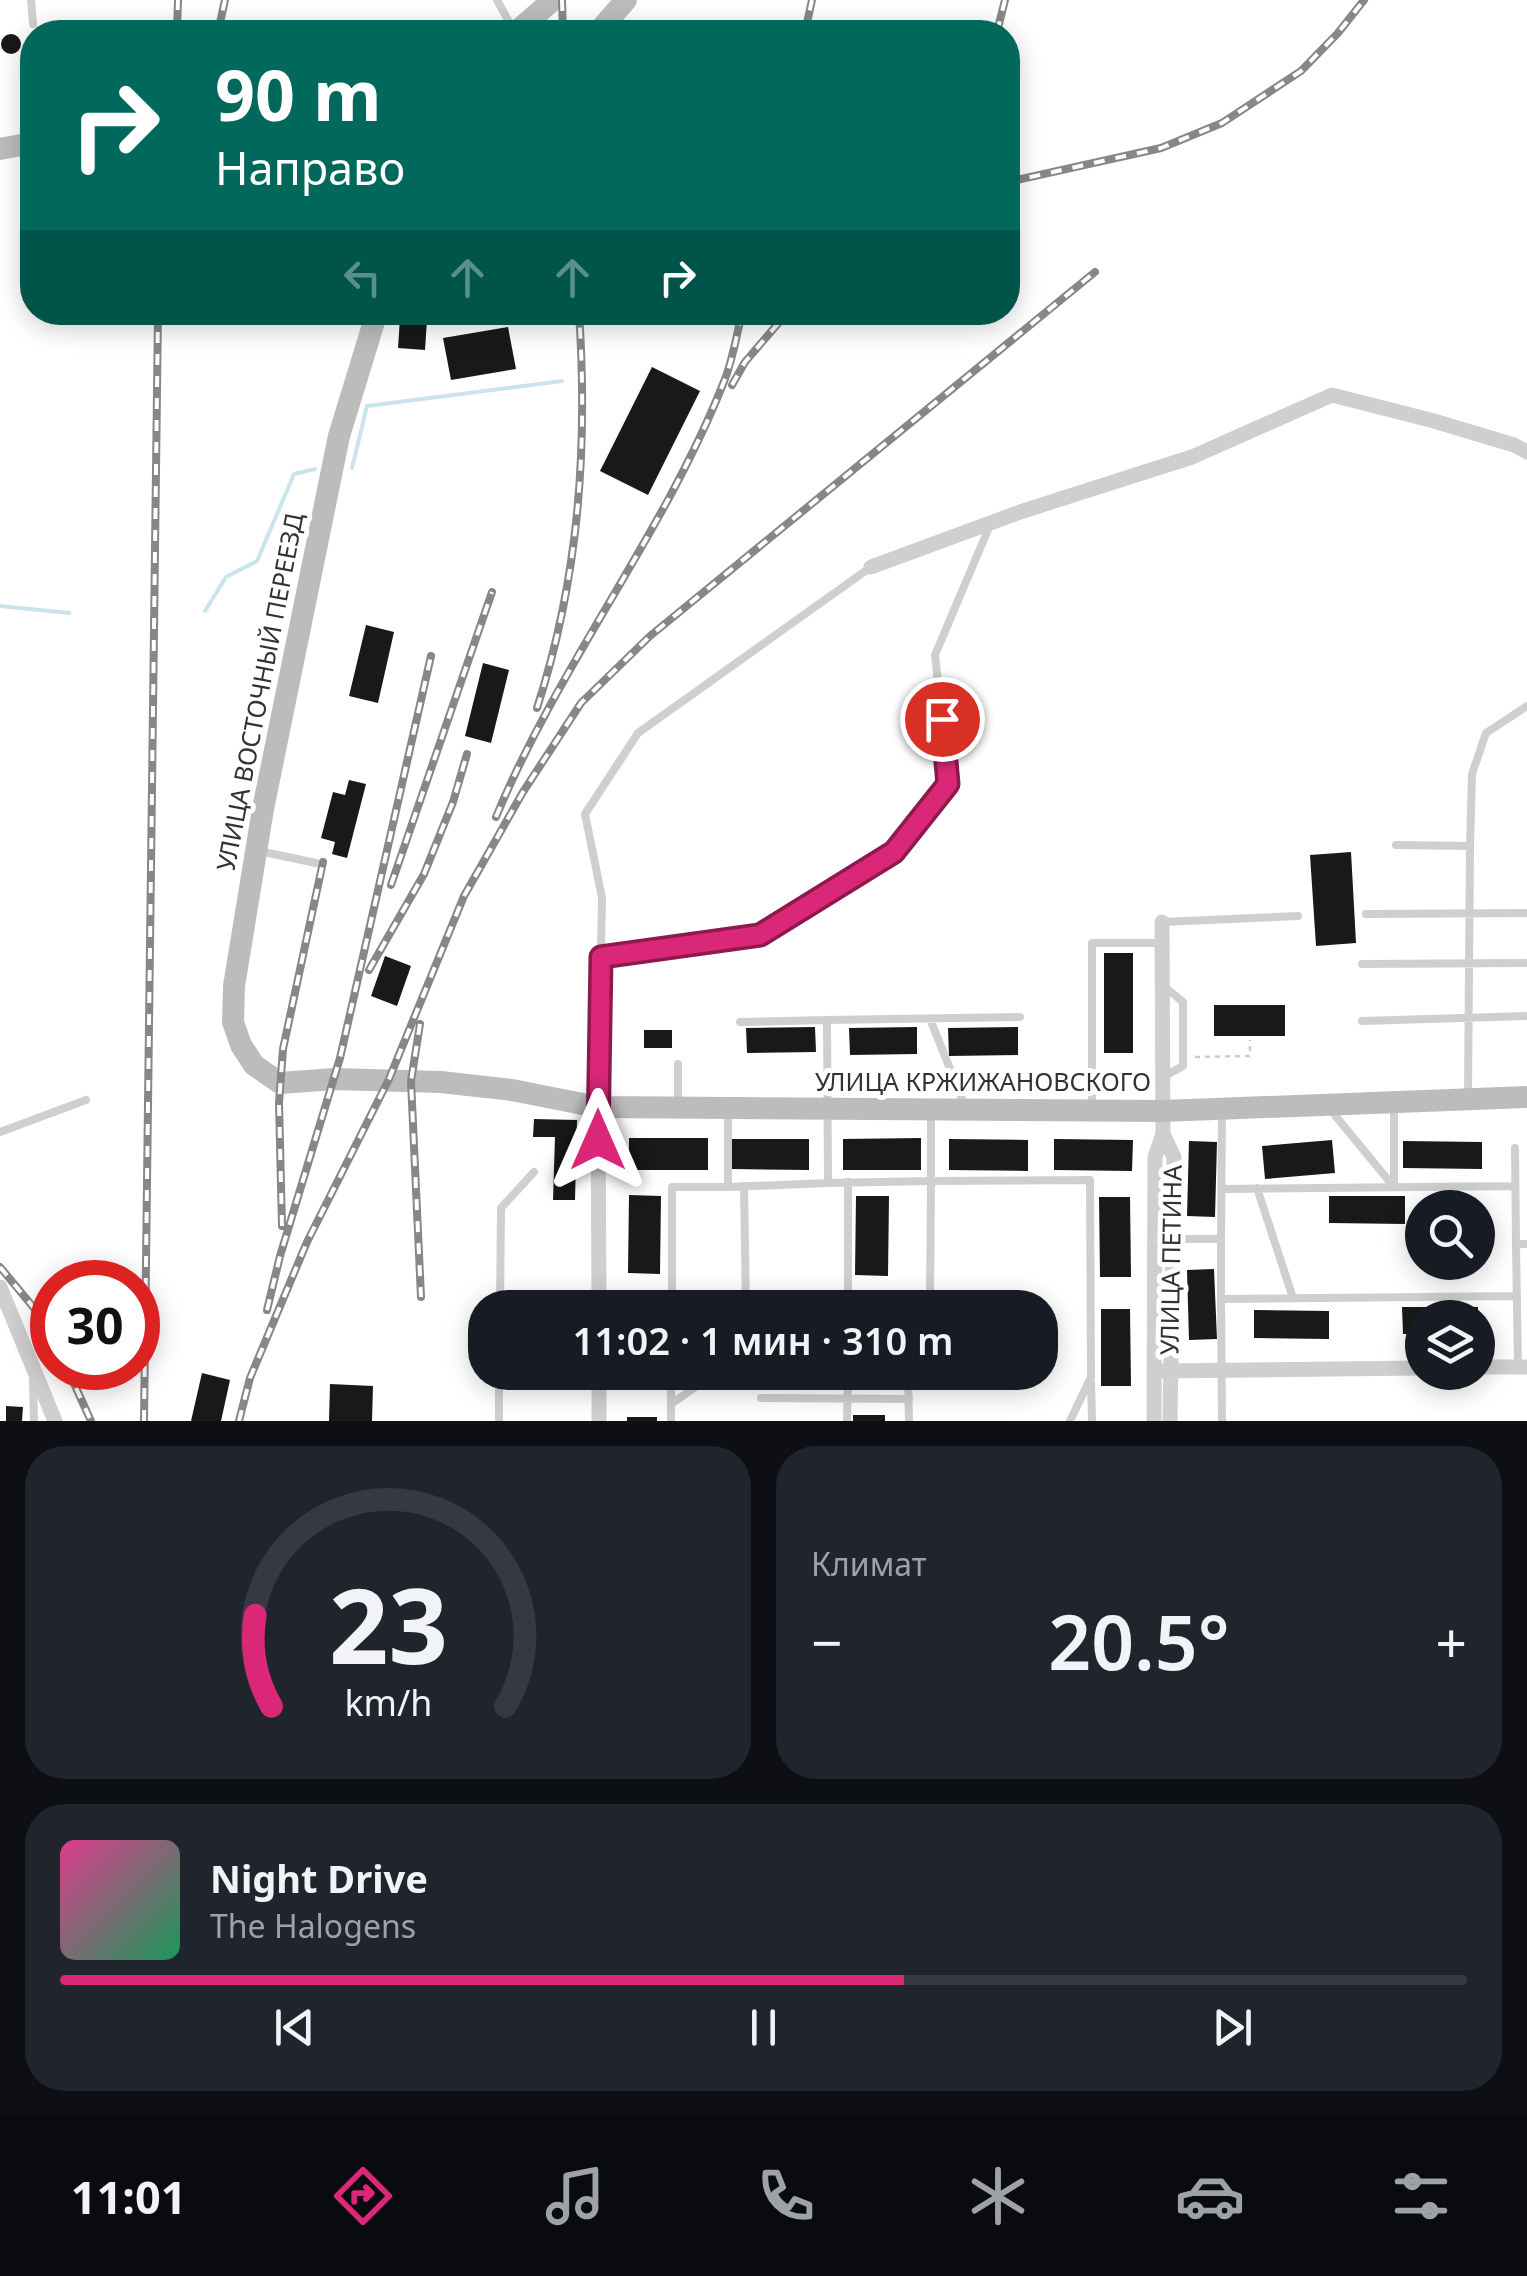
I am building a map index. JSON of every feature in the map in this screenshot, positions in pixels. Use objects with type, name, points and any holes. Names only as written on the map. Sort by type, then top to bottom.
[{"type":"street","points":[[530,20],[553,0]]},
{"type":"street","points":[[608,20],[626,0]]},
{"type":"street","name":"УЛИЦА ВОСТОЧНЫЙ ПЕРЕЕЗД","points":[[268,1076],[254,1065],[242,1046],[234,1022],[234,986],[255,850],[339,436],[373,325]]},
{"type":"street","points":[[871,567],[990,522],[1192,457],[1332,395],[1514,444],[1527,452]]},
{"type":"street","name":"УЛИЦА ПЕТИНА","points":[[1162,922],[1164,1134],[1174,1157],[1162,1371],[1170,1421]]},
{"type":"street","name":"УЛИЦА КРЖИЖАНОВСКОГО","points":[[268,1076],[280,1083],[334,1079],[440,1082],[598,1106],[678,1108],[1092,1111],[1527,1098]]},
{"type":"street","points":[[598,1106],[598,1290]]},
{"type":"street","points":[[1154,1421],[1162,1371],[1155,1157],[1164,1134]]},
{"type":"street","points":[[0,1287],[30,1363]]},
{"type":"street","points":[[1495,1367],[1523,1366]]},
{"type":"street","points":[[1162,1371],[1405,1368]]},
{"type":"street","points":[[41,1390],[55,1421]]},
{"type":"street","points":[[599,1390],[599,1421]]},
{"type":"lane","points":[[601,957],[760,935],[894,852],[948,784],[935,655],[990,522]]},
{"type":"lane","points":[[598,1106],[602,898],[585,814],[638,733],[871,567]]},
{"type":"lane","points":[[1468,1100],[1472,774],[1486,733],[1527,706]]},
{"type":"lane","points":[[1396,845],[1470,846]]},
{"type":"lane","points":[[255,850],[316,863]]},
{"type":"lane","points":[[1366,914],[1527,914]]},
{"type":"lane","points":[[1162,922],[1298,916]]},
{"type":"lane","points":[[1092,1111],[1092,943],[1162,944]]},
{"type":"lane","points":[[1362,964],[1527,963]]},
{"type":"lane","points":[[1162,984],[1183,1002],[1183,1066],[1163,1077]]},
{"type":"lane","points":[[1362,1021],[1527,1016]]},
{"type":"lane","points":[[930,1018],[966,1110]]},
{"type":"lane","points":[[740,1022],[1020,1018]]},
{"type":"lane","points":[[827,1020],[828,1183]]},
{"type":"lane","points":[[678,1064],[678,1108]]},
{"type":"lane","points":[[0,1132],[86,1100]]},
{"type":"lane","points":[[1394,1102],[1394,1187]]},
{"type":"lane","points":[[1326,1104],[1394,1187]]},
{"type":"lane","points":[[728,1108],[728,1186]]},
{"type":"lane","points":[[1222,1108],[1222,1421]]},
{"type":"lane","points":[[930,1290],[931,1109]]},
{"type":"lane","points":[[1514,1148],[1517,1296],[1523,1366]]},
{"type":"lane","points":[[500,1290],[501,1208],[534,1172]]},
{"type":"lane","points":[[672,1290],[672,1187],[1090,1180],[1092,1421]]},
{"type":"lane","points":[[848,1182],[848,1290]]},
{"type":"lane","points":[[744,1186],[746,1290]]},
{"type":"lane","points":[[1222,1189],[1514,1186]]},
{"type":"lane","points":[[1256,1188],[1292,1298]]},
{"type":"lane","points":[[1172,1239],[1222,1240]]},
{"type":"lane","points":[[1516,1244],[1527,1244]]},
{"type":"lane","points":[[1221,1299],[1517,1296]]},
{"type":"lane","points":[[1070,1421],[1091,1377]]},
{"type":"lane","points":[[33,1390],[34,1421]]},
{"type":"lane","points":[[499,1390],[499,1421]]},
{"type":"lane","points":[[671,1390],[671,1421]]},
{"type":"lane","points":[[671,1404],[691,1390]]},
{"type":"lane","points":[[847,1421],[848,1390]]},
{"type":"lane","points":[[909,1390],[909,1421]]},
{"type":"lane","points":[[761,1398],[909,1399]]},
{"type":"path","points":[[1183,1058],[1250,1056],[1250,1040]]},
{"type":"building","points":[[4,37],[18,37],[18,51],[4,51]]},
{"type":"building","points":[[400,325],[427,325],[425,350],[398,348]]},
{"type":"building","points":[[508,327],[516,369],[451,380],[443,338]]},
{"type":"building","points":[[652,367],[700,391],[648,495],[600,471]]},
{"type":"building","points":[[366,625],[394,632],[378,703],[349,696]]},
{"type":"building","points":[[483,663],[509,670],[491,743],[465,736]]},
{"type":"building","points":[[349,780],[366,784],[347,858],[332,854],[335,842],[321,838],[333,792],[345,795]]},
{"type":"building","points":[[1351,852],[1356,943],[1316,946],[1310,855]]},
{"type":"building","points":[[1104,953],[1133,953],[1133,1053],[1104,1053]]},
{"type":"building","points":[[385,956],[411,966],[397,1006],[371,996]]},
{"type":"building","points":[[1214,1005],[1285,1005],[1285,1036],[1214,1036]]},
{"type":"building","points":[[815,1027],[816,1052],[747,1053],[746,1028]]},
{"type":"building","points":[[917,1027],[917,1054],[850,1055],[849,1028]]},
{"type":"building","points":[[1018,1027],[1018,1055],[949,1056],[948,1028]]},
{"type":"building","points":[[644,1030],[672,1030],[672,1048],[644,1048]]},
{"type":"building","points":[[534,1119],[577,1120],[575,1200],[553,1200],[555,1137],[533,1137]]},
{"type":"building","points":[[629,1138],[708,1138],[708,1170],[629,1170]]},
{"type":"building","points":[[921,1138],[921,1170],[843,1170],[843,1139]]},
{"type":"building","points":[[732,1139],[809,1139],[809,1170],[732,1169]]},
{"type":"building","points":[[949,1139],[1028,1140],[1028,1171],[949,1170]]},
{"type":"building","points":[[1054,1139],[1133,1140],[1132,1171],[1054,1170]]},
{"type":"building","points":[[1332,1140],[1335,1173],[1265,1179],[1262,1146]]},
{"type":"building","points":[[1189,1141],[1217,1142],[1215,1217],[1187,1216]]},
{"type":"building","points":[[1403,1141],[1482,1142],[1482,1169],[1403,1168]]},
{"type":"building","points":[[629,1195],[661,1196],[660,1274],[628,1273]]},
{"type":"building","points":[[856,1196],[889,1196],[888,1276],[855,1275]]},
{"type":"building","points":[[1329,1196],[1405,1196],[1405,1224],[1329,1223]]},
{"type":"building","points":[[1099,1197],[1130,1197],[1131,1277],[1100,1277]]},
{"type":"building","points":[[1214,1269],[1217,1339],[1189,1340],[1187,1270]]},
{"type":"building","points":[[1402,1307],[1405,1307],[1405,1334]]},
{"type":"building","points":[[1101,1309],[1130,1309],[1131,1386],[1101,1386]]},
{"type":"building","points":[[1254,1310],[1329,1311],[1329,1339],[1254,1338]]},
{"type":"building","points":[[202,1373],[230,1380],[221,1421],[191,1421]]},
{"type":"building","points":[[330,1384],[373,1386],[372,1421],[329,1421]]},
{"type":"building","points":[[6,1406],[23,1407],[22,1421],[6,1421]]},
{"type":"building","points":[[853,1415],[885,1415],[885,1421],[853,1421]]},
{"type":"building","points":[[627,1417],[657,1417],[657,1421],[627,1421]]},
{"type":"waterway","points":[[352,468],[367,406],[562,381]]},
{"type":"waterway","points":[[205,611],[226,577],[257,561],[294,474],[315,469]]},
{"type":"waterway","points":[[0,606],[69,613]]},
{"type":"railway","points":[[177,20],[178,0]]},
{"type":"railway","points":[[221,20],[225,0]]},
{"type":"railway","points":[[562,0],[563,20]]},
{"type":"railway","points":[[808,20],[812,0]]},
{"type":"railway","points":[[1000,20],[1005,0]]},
{"type":"railway","points":[[1020,179],[1161,148],[1222,123],[1301,71],[1364,0]]},
{"type":"railway","points":[[239,1421],[250,1378],[307,1242],[389,1079],[464,896],[523,792],[581,703],[650,636],[1095,272]]},
{"type":"railway","points":[[144,1421],[158,325]]},
{"type":"railway","points":[[537,708],[563,610],[577,512],[582,413],[580,325]]},
{"type":"railway","points":[[496,817],[550,706],[701,436],[728,371],[739,325]]},
{"type":"railway","points":[[732,385],[745,362],[777,325]]},
{"type":"railway","points":[[391,885],[492,592]]},
{"type":"railway","points":[[267,1310],[340,1058],[431,656]]},
{"type":"railway","points":[[369,970],[424,874],[453,802],[467,754]]},
{"type":"railway","points":[[282,1226],[279,1103],[283,1049],[323,862]]},
{"type":"railway","points":[[420,1024],[411,1081],[421,1297]]},
{"type":"railway","points":[[0,1267],[30,1303]]},
{"type":"railway","points":[[77,1390],[91,1421]]},
{"type":"route","points":[[598,1140],[601,957],[760,935],[894,852],[948,784],[942,719]]}]
